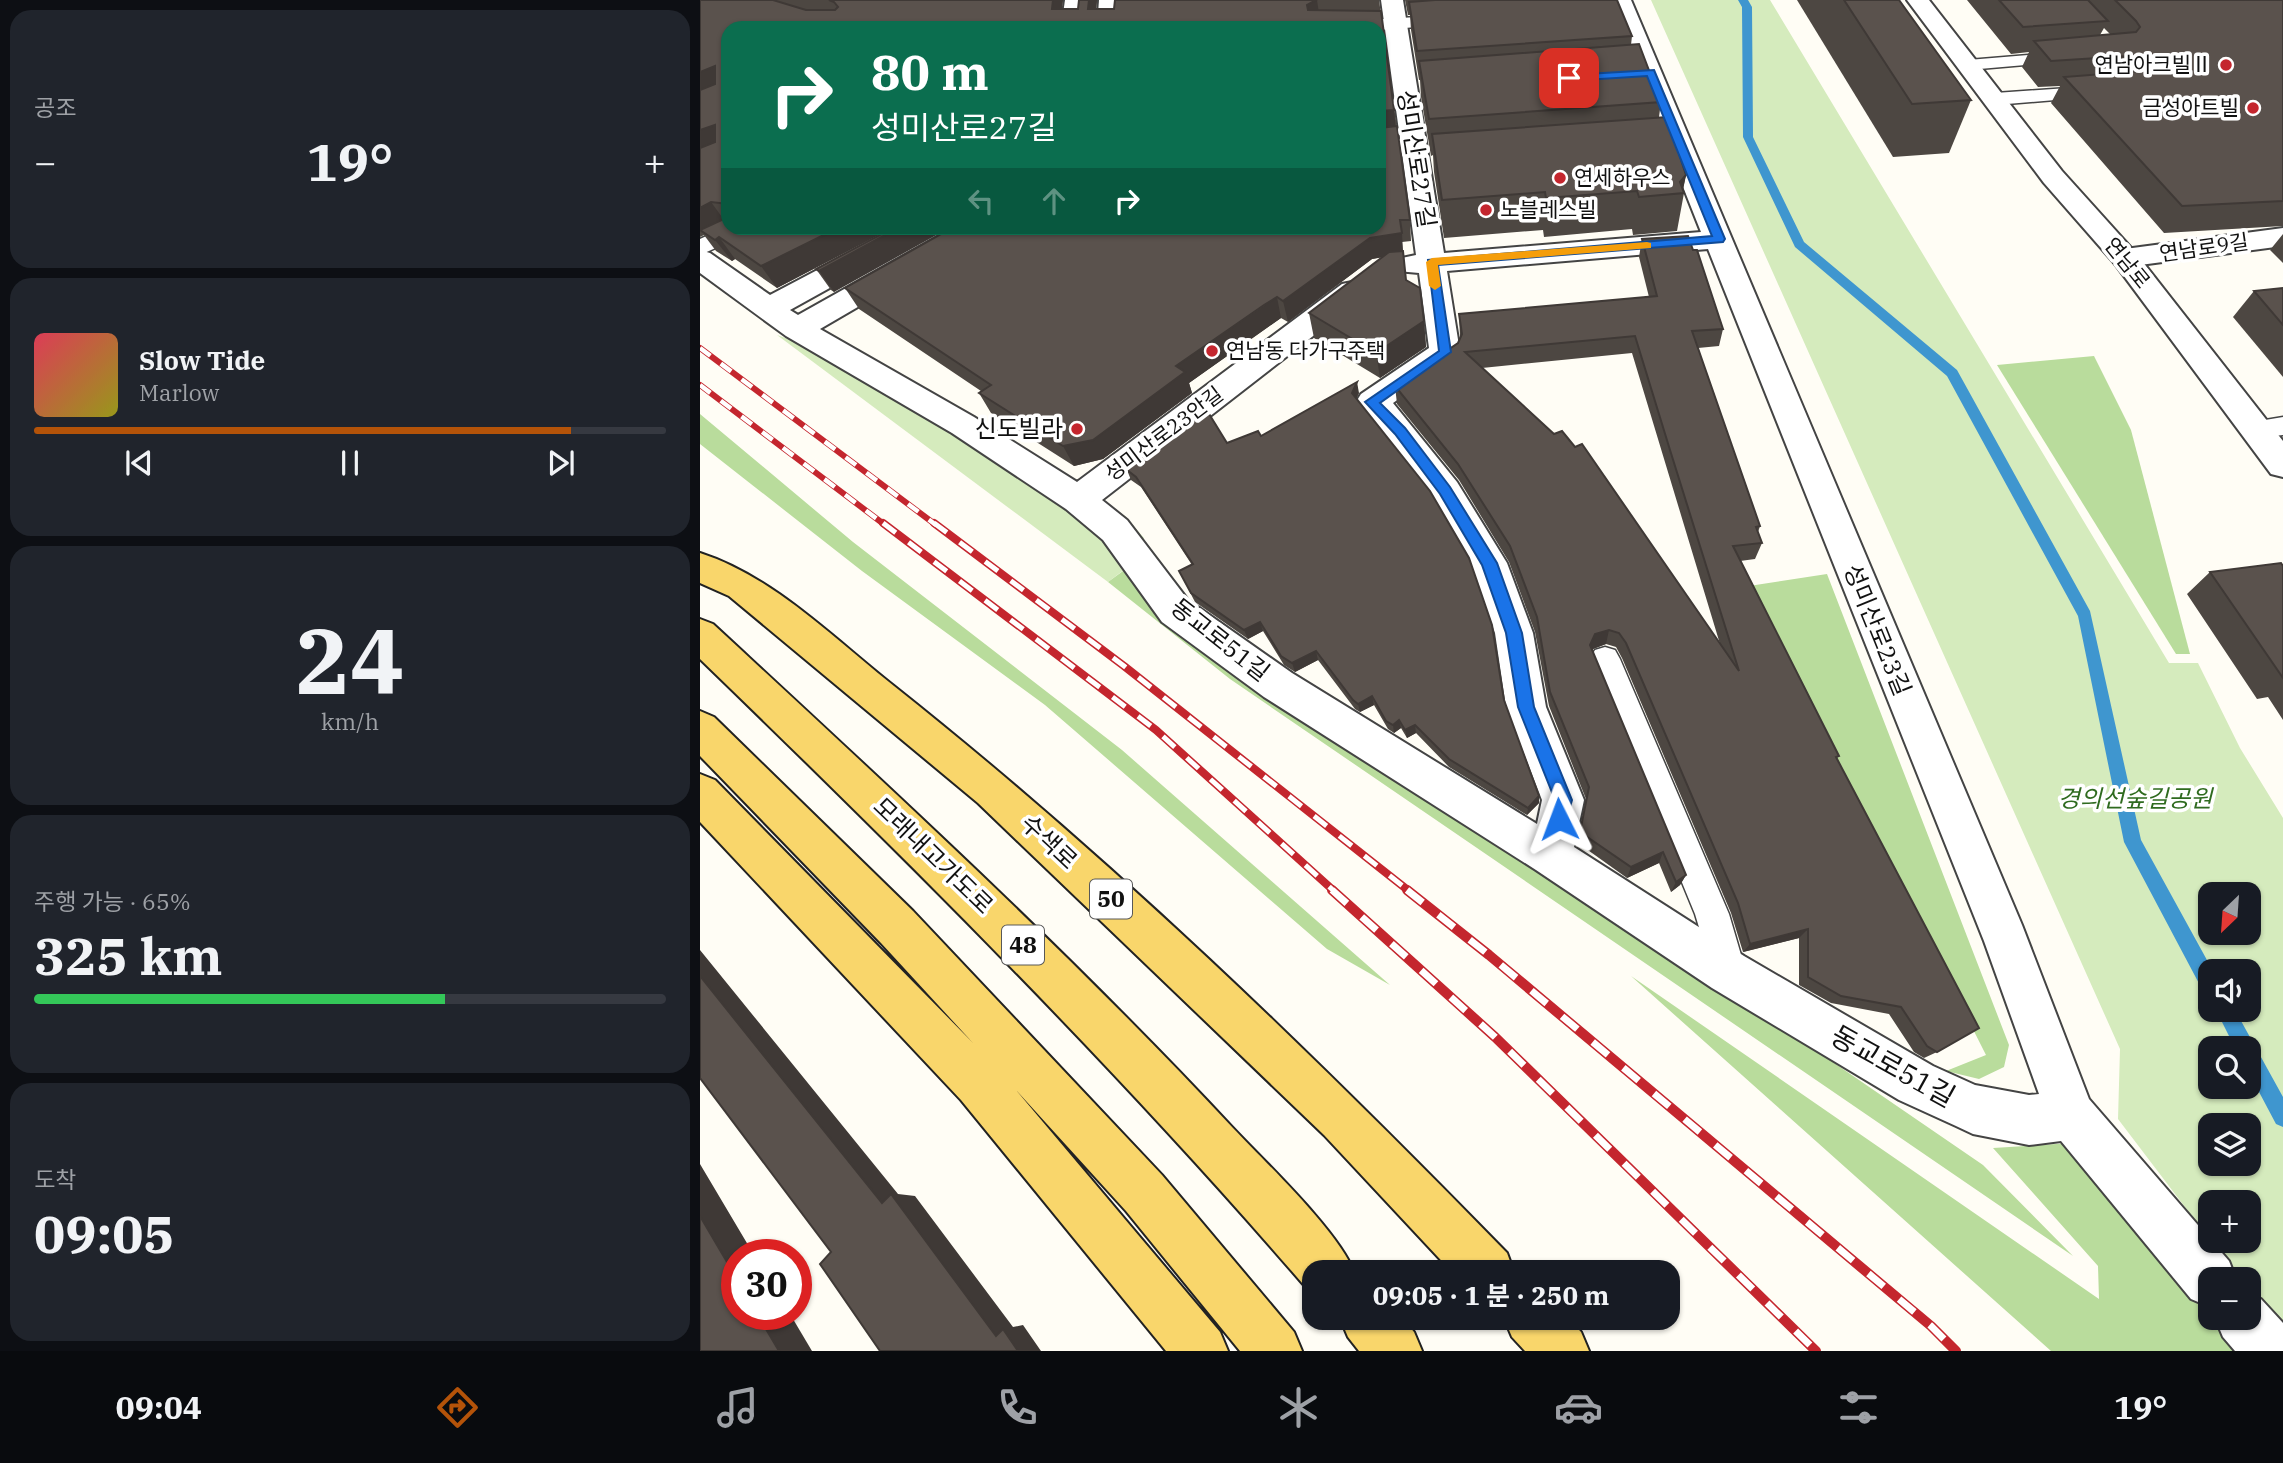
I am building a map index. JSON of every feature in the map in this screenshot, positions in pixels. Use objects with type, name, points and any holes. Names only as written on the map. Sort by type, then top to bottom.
[{"type":"main road","name":"수색로","points":[[700,566],[742,586],[993,790],[1341,1118],[1477,1260]]},
{"type":"main road","name":"모래내고가도로","points":[[700,635],[954,874],[1230,1157],[1318,1260]]},
{"type":"main road","points":[[700,729],[897,927],[1125,1172],[1275,1351]]},
{"type":"main road","points":[[700,793],[978,1083],[1201,1351]]},
{"type":"main road","points":[[1377,1330],[1395,1351]]},
{"type":"main road","points":[[1543,1330],[1563,1351]]},
{"type":"street","points":[[1073,21],[1076,0]]},
{"type":"street","points":[[1109,21],[1111,0]]},
{"type":"street","name":"연남로","points":[[1918,0],[2053,177],[2269,428],[2283,465]]},
{"type":"street","name":"성미산로23길","points":[[1619,6],[1637,73],[1667,147],[1719,239],[2001,929],[2071,1115],[2199,1267]]},
{"type":"street","name":"성미산로27길","points":[[1393,12],[1413,89],[1414,152],[1445,352],[1372,402],[1400,431],[1445,491],[1489,563],[1514,633],[1526,707],[1563,800],[1551,856]]},
{"type":"street","points":[[784,319],[907,235]]},
{"type":"street","points":[[784,319],[958,235]]},
{"type":"street","name":"연남로9길","points":[[2125,258],[2283,237]]},
{"type":"street","name":"성미산로23안길","points":[[1077,500],[1379,271],[1432,262],[1719,239]]},
{"type":"street","name":"동교로51길","points":[[700,259],[784,319],[963,425],[1077,500],[1115,530],[1175,611],[1278,685],[1551,856],[1728,972],[1916,1083],[1973,1109],[2029,1120],[2071,1115]]},
{"type":"street","points":[[2253,1330],[2271,1351]]},
{"type":"lane","points":[[1352,21],[1393,12],[1462,19]]},
{"type":"lane","points":[[1968,65],[2087,55]]},
{"type":"lane","points":[[1995,99],[2118,90]]},
{"type":"lane","points":[[700,248],[727,235]]},
{"type":"lane","points":[[1605,659],[1712,914],[1728,972]]},
{"type":"green space","name":"경의선숲길공원","points":[[1651,0],[1770,0],[2169,663],[2198,663],[2240,748],[2283,818],[2283,1335],[2261,1306],[2261,1267],[2231,1267],[2220,1253],[2261,1253],[2261,1190],[2198,1190],[2198,1224],[2118,1119],[2120,1049]]},
{"type":"green space","points":[[777,335],[836,356],[1125,516],[1144,538],[1133,563],[1108,582]]},
{"type":"green space","points":[[2094,356],[2131,430],[2190,654],[2176,654],[1997,365]]},
{"type":"green space","points":[[700,414],[853,542],[1122,750],[1390,985],[1327,949],[1045,705],[862,571],[700,444]]},
{"type":"green space","points":[[1123,571],[1209,646],[1719,984],[1983,1165],[2073,1256],[1230,679],[1108,582]]},
{"type":"green space","points":[[1827,574],[2009,1045],[2004,1067],[1979,1079],[1946,1071],[1986,1055],[1749,586]]},
{"type":"green space","points":[[1631,976],[2099,1299],[2098,1266],[1993,1148],[2072,1143],[2198,1292],[2198,1330],[2230,1330],[2248,1351],[2051,1351]]},
{"type":"building","points":[[700,0],[773,0],[806,10],[835,10],[838,7],[829,0],[1053,0],[1052,9],[1078,9],[1079,0],[1089,0],[1088,9],[1114,9],[1115,0],[1316,0],[1307,5],[1308,10],[1381,11],[1382,21],[721,21],[721,203],[711,202],[700,208],[700,148],[715,142],[715,125],[700,130],[700,90],[715,84],[715,66],[700,72]]},
{"type":"building","points":[[1617,0],[1632,36],[1417,51],[1409,2]]},
{"type":"building","points":[[1844,0],[1899,0],[1971,100],[1912,104]]},
{"type":"building","points":[[1999,0],[2088,0],[2108,21],[2023,27]]},
{"type":"building","points":[[2115,0],[2283,0],[2283,201],[2182,206],[2064,77],[2167,69],[2172,64],[2169,57],[2160,54],[2051,61],[2034,41],[2136,32],[2140,27]]},
{"type":"building","points":[[1639,44],[1661,102],[1429,119],[1419,61]]},
{"type":"building","points":[[1386,49],[1394,110],[1386,111]]},
{"type":"building","points":[[1667,117],[1686,175],[1680,182],[1684,193],[1639,197],[1637,191],[1546,198],[1545,192],[1442,200],[1432,134]]},
{"type":"building","points":[[1397,126],[1410,220],[1400,220],[1402,233],[1370,238],[1283,301],[1277,297],[1264,305],[1176,366],[1185,372],[1093,440],[1063,446],[979,393],[991,385],[845,288],[940,235],[1386,235],[1386,127]]},
{"type":"building","points":[[721,220],[721,235],[824,235],[761,266],[719,237],[715,240],[700,230]]},
{"type":"building","points":[[880,235],[885,235],[819,271],[816,269]]},
{"type":"building","points":[[1688,236],[1693,250],[1697,250],[1723,329],[1692,331],[1760,526],[1756,527],[1762,543],[1733,546],[1839,756],[1836,757],[1979,1028],[1937,1052],[1927,1046],[1901,1007],[1841,996],[1808,977],[1808,929],[1750,944],[1738,903],[1626,643],[1619,633],[1609,630],[1595,634],[1590,645],[1686,875],[1676,882],[1663,852],[1631,867],[1580,832],[1589,787],[1550,692],[1537,617],[1510,546],[1458,464],[1395,386],[1458,343],[1462,334],[1459,314],[1657,296],[1642,239]],"holes":[[[1635,336],[1739,671],[1582,444],[1575,447],[1562,431],[1554,434],[1465,352]]]},
{"type":"building","points":[[1403,251],[1406,280],[1420,288],[1424,321],[1376,353],[1309,313],[1389,252]]},
{"type":"building","points":[[2283,288],[2283,325],[2254,291]]},
{"type":"building","points":[[1357,382],[1352,393],[1430,491],[1469,558],[1492,625],[1504,700],[1539,796],[1528,808],[1449,759],[1415,725],[1405,730],[1399,720],[1393,725],[1386,721],[1372,696],[1358,704],[1316,651],[1292,663],[1281,656],[1260,622],[1244,630],[1191,593],[1179,571],[1193,564],[1136,477],[1127,470],[1206,409],[1227,443],[1258,431],[1261,436]]},
{"type":"building","points":[[2281,563],[2283,566],[2283,678],[2210,572]]},
{"type":"building","points":[[700,976],[882,1203],[891,1194],[996,1336],[1003,1329],[1018,1351],[880,1351],[820,1264],[831,1252],[700,1078]]},
{"type":"building","points":[[700,1216],[721,1252],[721,1330],[767,1330],[779,1351],[700,1351]]},
{"type":"waterway","points":[[1743,0],[1747,7],[1748,137],[1799,244],[1952,373],[2085,615],[2133,842],[2198,962]]},
{"type":"waterway","points":[[2231,1022],[2239,1036]]},
{"type":"waterway","points":[[2261,1076],[2283,1117]]},
{"type":"railway","points":[[700,348],[936,525]]},
{"type":"railway","points":[[700,385],[885,525]]},
{"type":"railway","points":[[883,523],[1156,730],[1334,891]]},
{"type":"railway","points":[[934,523],[1124,666],[1409,891]]},
{"type":"railway","points":[[1332,890],[1495,1037],[1816,1351]]},
{"type":"railway","points":[[1407,890],[1489,955],[1931,1326],[1956,1351]]},
{"type":"slow traffic","points":[[1435,286],[1432,262],[1647,245]]},
{"type":"place","name":"연남아크빌Ⅱ","points":[[2226,65]]},
{"type":"place","name":"금성아트빌","points":[[2253,108]]},
{"type":"place","name":"연세하우스","points":[[1560,178]]},
{"type":"place","name":"노블레스빌","points":[[1486,210]]},
{"type":"place","name":"연남동 다가구주택","points":[[1212,351]]},
{"type":"place","name":"신도빌라","points":[[1077,429]]},
{"type":"route","points":[[1559,819],[1563,800],[1526,707],[1514,633],[1489,563],[1445,491],[1400,431],[1372,402],[1445,352],[1432,262],[1719,239],[1651,72],[1569,78]]}]
